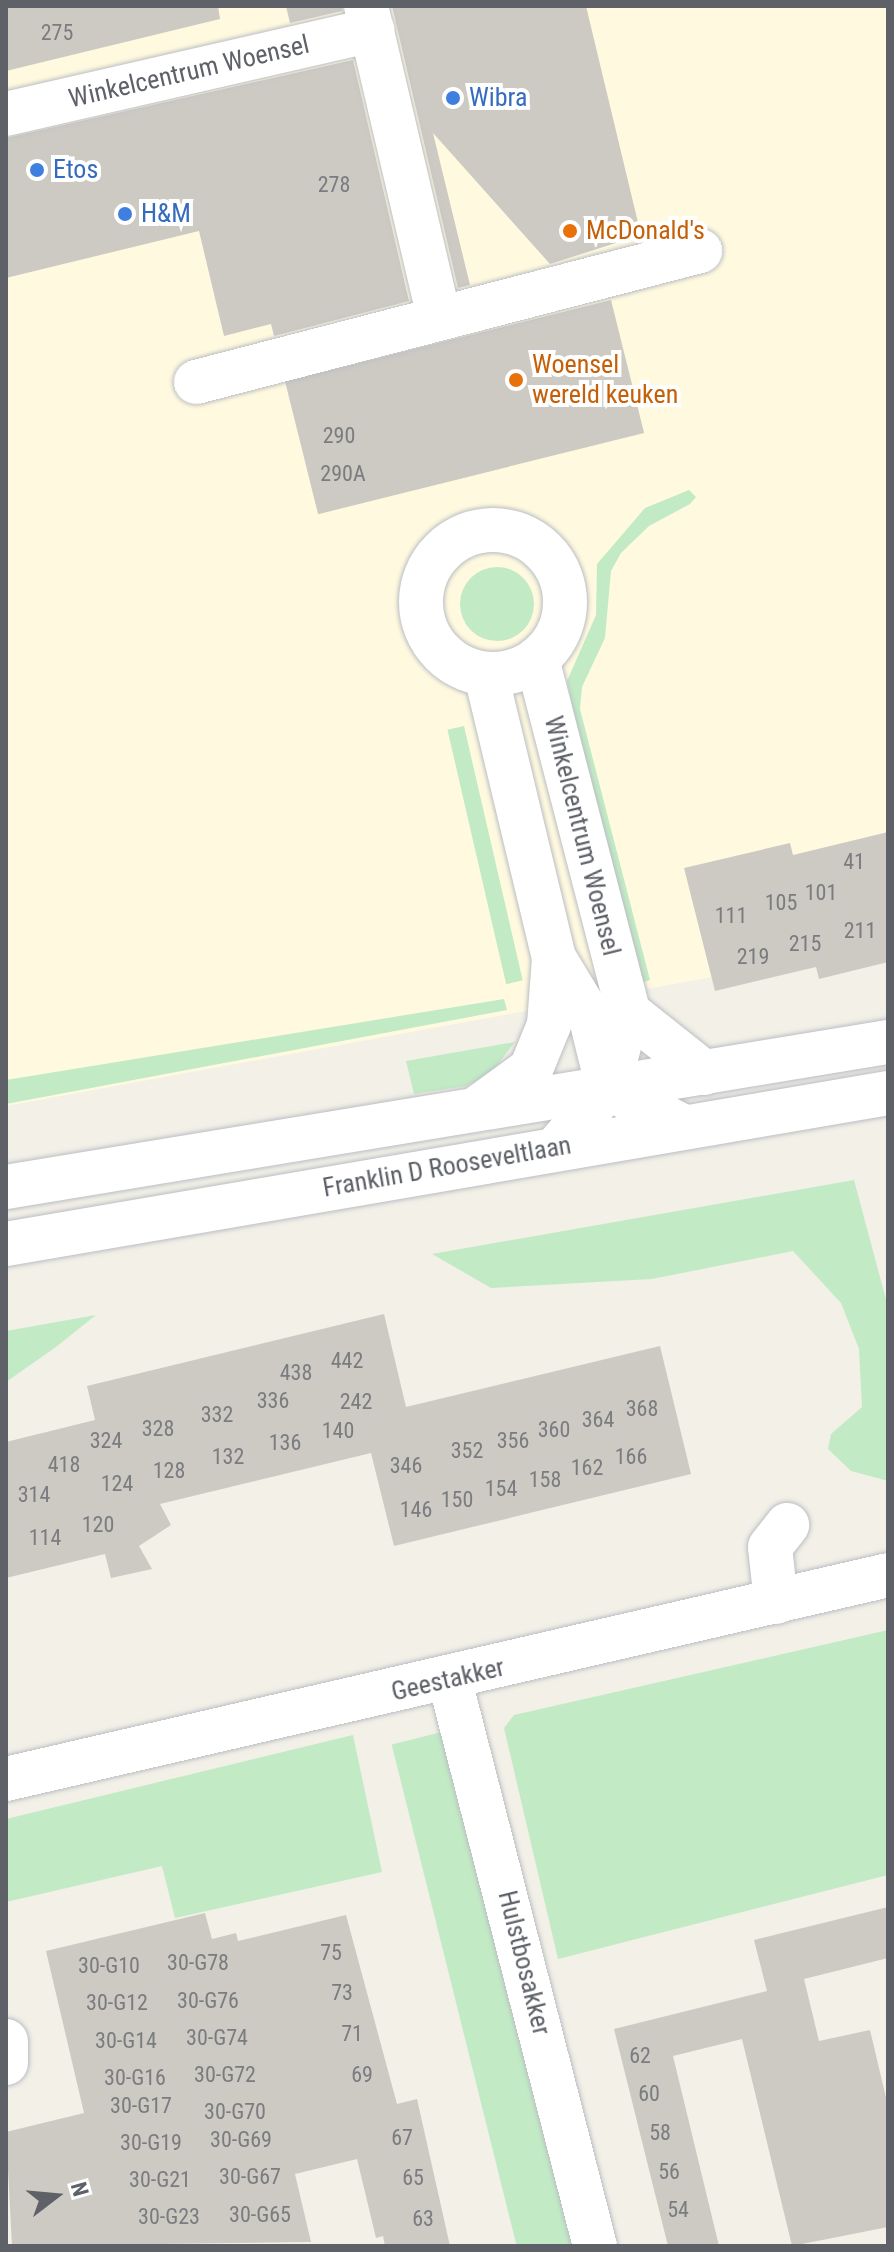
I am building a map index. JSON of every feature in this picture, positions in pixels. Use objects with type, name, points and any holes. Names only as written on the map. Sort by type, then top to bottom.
[{"type":"street","name":"Winkelcentrum Woensel","points":[[6,114],[369,18],[439,317]]},
{"type":"street","points":[[196,382],[700,251]]},
{"type":"street","points":[[509,532],[532,541],[562,578],[563,623],[537,659],[513,672],[486,674],[448,659],[422,618],[428,570],[442,551],[474,533],[509,532]]},
{"type":"street","name":"Winkelcentrum Woensel","points":[[537,659],[628,1012],[608,1088],[557,1147]]},
{"type":"street","name":"Winkelcentrum Woensel","points":[[476,1109],[531,1069],[549,1025],[554,958],[486,674]]},
{"type":"street","name":"Winkelcentrum Woensel","points":[[554,958],[591,1019],[608,1088]]},
{"type":"street","points":[[628,1012],[705,1073]]},
{"type":"street","name":"Franklin D Rooseveltlaan","points":[[6,1187],[888,1042]]},
{"type":"street","points":[[608,1088],[682,1126]]},
{"type":"street","name":"Franklin D Rooseveltlaan","points":[[6,1244],[557,1147],[888,1093]]},
{"type":"street","points":[[776,1602],[770,1547],[787,1525]]},
{"type":"street","name":"Geestakker","points":[[6,1779],[450,1681],[888,1575]]},
{"type":"street","name":"Hulstbosakker","points":[[450,1681],[595,2246]]},
{"type":"street","points":[[6,2041],[6,2063]]},
{"type":"shaded area","points":[[6,6],[888,6],[888,882],[729,974],[6,1106]]},
{"type":"green space","points":[[689,490],[696,497],[690,504],[649,526],[621,553],[611,571],[605,638],[582,687],[580,709],[650,980],[633,985],[567,681],[596,615],[597,564],[645,508]]},
{"type":"green space","points":[[490,567],[504,567],[518,573],[528,583],[534,604],[532,618],[518,635],[504,641],[490,641],[476,635],[466,625],[460,611],[460,597],[466,583],[476,573]]},
{"type":"green space","points":[[464,726],[523,980],[506,984],[447,730]]},
{"type":"green space","points":[[504,999],[507,1010],[6,1104],[6,1080]]},
{"type":"green space","points":[[515,1042],[491,1073],[466,1086],[414,1094],[406,1061]]},
{"type":"green space","points":[[854,1180],[888,1307],[888,1481],[851,1471],[828,1449],[831,1434],[862,1407],[859,1349],[841,1303],[793,1251],[652,1279],[491,1288],[432,1254]]},
{"type":"green space","points":[[96,1315],[56,1347],[6,1382],[6,1331]]},
{"type":"green space","points":[[888,1630],[888,1875],[558,1959],[504,1728],[514,1715]]},
{"type":"green space","points":[[446,1731],[574,2245],[517,2246],[392,1745]]},
{"type":"green space","points":[[353,1735],[382,1872],[175,1918],[162,1866],[6,1902],[6,1819]]},
{"type":"building","points":[[6,6],[218,6],[220,19],[6,71]]},
{"type":"building","points":[[286,6],[342,6],[342,11],[290,23]]},
{"type":"building","points":[[392,6],[586,6],[641,235],[550,264],[433,133],[470,285],[458,288]]},
{"type":"building","points":[[353,60],[409,301],[274,336],[271,324],[224,336],[199,231],[6,278],[6,138]]},
{"type":"building","points":[[611,300],[644,433],[318,514],[285,381]]},
{"type":"building","points":[[888,832],[888,962],[819,979],[816,967],[715,991],[684,868],[790,843],[793,855]]},
{"type":"building","points":[[384,1314],[406,1407],[660,1346],[691,1474],[394,1546],[371,1453],[160,1504],[171,1525],[139,1546],[152,1569],[111,1578],[105,1554],[6,1578],[6,1442],[95,1420],[87,1386]]},
{"type":"building","points":[[888,1907],[888,1958],[804,1979],[819,2041],[870,2030],[888,2106],[888,2227],[792,2246],[742,2039],[673,2056],[719,2246],[668,2246],[614,2029],[767,1991],[754,1940]]},
{"type":"building","points":[[205,1913],[212,1939],[236,1933],[238,1941],[346,1915],[397,2104],[417,2099],[450,2246],[385,2246],[383,2236],[376,2238],[357,2159],[295,2174],[311,2242],[12,2246],[6,2132],[84,2113],[46,1951]]},
{"type":"place","name":"Wibra","points":[[453,98]]},
{"type":"place","name":"Etos","points":[[37,170]]},
{"type":"place","name":"H&M","points":[[125,214]]},
{"type":"place","name":"McDonald's","points":[[570,231]]},
{"type":"place","name":"Woensel wereld keuken","points":[[516,380]]}]
